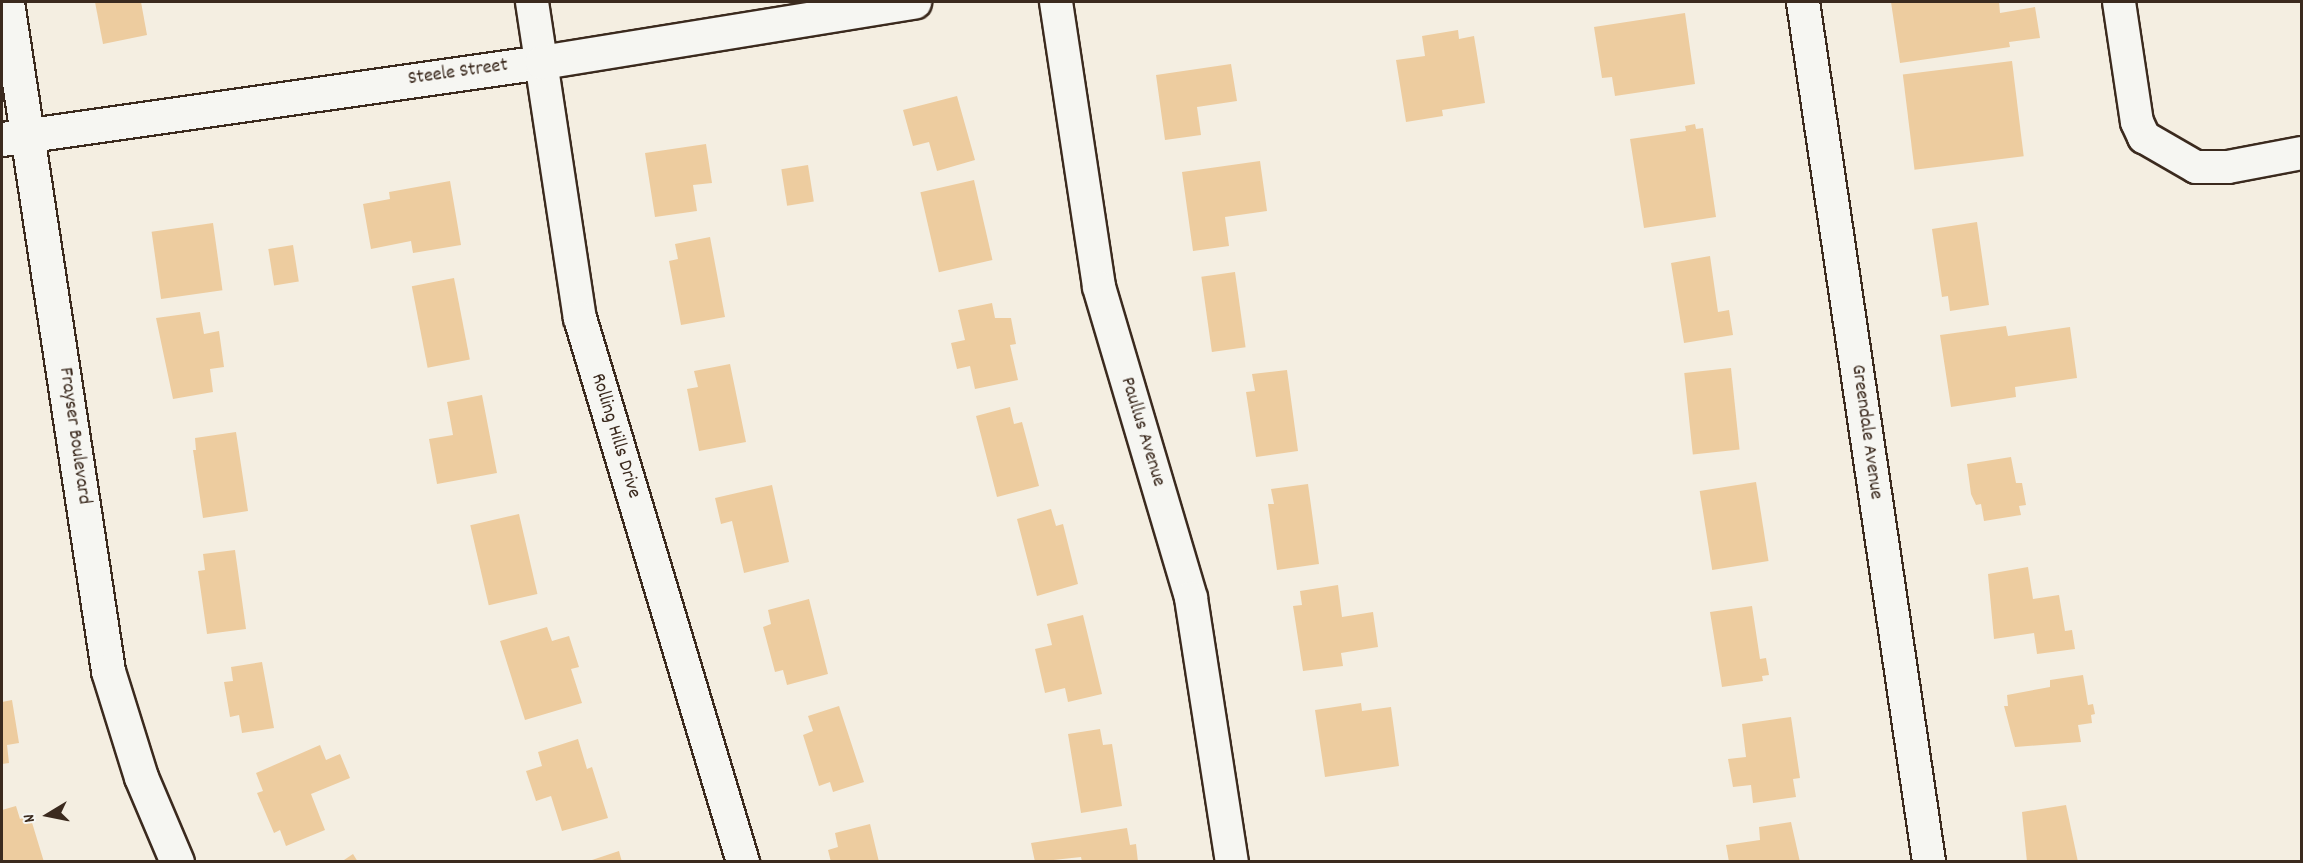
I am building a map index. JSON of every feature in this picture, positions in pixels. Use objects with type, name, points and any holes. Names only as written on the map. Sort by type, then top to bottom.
[{"type":"street","name":"Frayser Boulevard","points":[[7,2],[16,136],[108,672],[141,777],[177,861]]},
{"type":"street","name":"Rolling Hills Drive","points":[[532,2],[580,318],[743,861]]},
{"type":"street","name":"Steele Street","points":[[16,136],[542,62],[914,2]]},
{"type":"street","name":"Paullus Avenue","points":[[1056,2],[1099,287],[1191,598],[1233,861]]},
{"type":"street","name":"Greendale Avenue","points":[[1803,2],[1929,861]]},
{"type":"street","points":[[2119,2],[2137,122],[2144,137],[2196,167],[2228,167],[2301,153]]},
{"type":"building","points":[[95,2],[141,2],[147,35],[103,44]]},
{"type":"building","points":[[1891,2],[1999,2],[2000,13],[2035,7],[2040,38],[2009,42],[2010,47],[1900,63]]},
{"type":"building","points":[[1685,13],[1695,84],[1615,96],[1612,77],[1602,78],[1594,27]]},
{"type":"building","points":[[1458,30],[1459,39],[1474,36],[1485,103],[1442,110],[1443,116],[1406,122],[1396,60],[1425,56],[1422,36]]},
{"type":"building","points":[[2012,61],[2024,156],[1915,170],[1903,74]]},
{"type":"building","points":[[1231,64],[1237,101],[1197,107],[1201,135],[1165,140],[1156,75]]},
{"type":"building","points":[[957,96],[975,160],[937,171],[929,142],[913,146],[903,110]]},
{"type":"building","points":[[1695,124],[1696,129],[1703,128],[1716,217],[1644,228],[1630,139],[1686,131],[1685,126]]},
{"type":"building","points":[[706,144],[712,183],[693,185],[697,211],[655,217],[645,153]]},
{"type":"building","points":[[1260,161],[1267,211],[1225,217],[1229,246],[1193,251],[1182,172]]},
{"type":"building","points":[[808,165],[814,202],[787,206],[781,169]]},
{"type":"building","points":[[974,180],[992,260],[939,272],[920,192]]},
{"type":"building","points":[[450,181],[461,245],[413,253],[411,241],[371,249],[363,204],[390,199],[389,192]]},
{"type":"building","points":[[1977,222],[1989,305],[1950,311],[1948,296],[1942,297],[1932,229]]},
{"type":"building","points":[[213,223],[222,290],[161,299],[152,232]]},
{"type":"building","points":[[710,237],[725,317],[681,325],[669,261],[678,259],[675,244]]},
{"type":"building","points":[[293,245],[299,282],[274,285],[268,249]]},
{"type":"building","points":[[1710,256],[1718,312],[1729,310],[1733,335],[1684,343],[1671,263]]},
{"type":"building","points":[[1235,272],[1246,347],[1212,352],[1201,277]]},
{"type":"building","points":[[454,278],[470,359],[428,368],[412,286]]},
{"type":"building","points":[[992,303],[995,318],[1011,318],[1016,344],[1010,345],[1018,380],[975,389],[970,366],[957,369],[951,343],[965,340],[958,310]]},
{"type":"building","points":[[200,312],[204,334],[219,331],[224,367],[210,369],[213,392],[173,399],[156,318]]},
{"type":"building","points":[[2006,326],[2008,336],[2070,327],[2077,378],[2015,387],[2016,397],[1951,407],[1940,335]]},
{"type":"building","points":[[730,364],[746,442],[699,451],[687,389],[698,387],[694,371]]},
{"type":"building","points":[[1731,368],[1740,450],[1693,454],[1684,373]]},
{"type":"building","points":[[1287,370],[1298,451],[1256,457],[1246,392],[1255,391],[1252,374]]},
{"type":"building","points":[[482,395],[497,473],[437,484],[429,439],[453,435],[447,402]]},
{"type":"building","points":[[1010,407],[1014,424],[1022,422],[1039,486],[997,497],[976,416]]},
{"type":"building","points":[[236,432],[248,511],[203,518],[193,450],[196,450],[195,438]]},
{"type":"building","points":[[2011,457],[2016,483],[2022,483],[2026,505],[2019,506],[2021,515],[1984,521],[1981,504],[1976,505],[1971,494],[1967,464]]},
{"type":"building","points":[[1756,482],[1769,561],[1712,570],[1700,491]]},
{"type":"building","points":[[1308,484],[1319,564],[1277,570],[1268,504],[1274,504],[1271,489]]},
{"type":"building","points":[[772,485],[789,562],[744,573],[732,521],[721,524],[715,498]]},
{"type":"building","points":[[1051,509],[1056,526],[1063,524],[1078,584],[1037,596],[1017,519]]},
{"type":"building","points":[[519,514],[537,594],[489,605],[470,525]]},
{"type":"building","points":[[235,550],[246,629],[207,634],[198,571],[205,570],[203,554]]},
{"type":"building","points":[[2028,567],[2033,599],[2059,595],[2065,631],[2072,630],[2075,649],[2037,654],[2034,633],[1994,639],[1988,574]]},
{"type":"building","points":[[1338,585],[1342,617],[1373,612],[1378,647],[1341,653],[1343,666],[1303,671],[1293,606],[1302,605],[1300,591]]},
{"type":"building","points":[[809,599],[828,674],[787,685],[783,670],[775,672],[763,627],[771,624],[768,610]]},
{"type":"building","points":[[1752,606],[1760,659],[1766,658],[1769,675],[1762,676],[1763,681],[1722,687],[1710,612]]},
{"type":"building","points":[[1083,615],[1102,694],[1068,702],[1065,688],[1045,693],[1035,649],[1052,645],[1047,624]]},
{"type":"building","points":[[547,627],[552,641],[569,636],[579,667],[571,669],[582,703],[525,720],[500,641]]},
{"type":"building","points":[[262,662],[274,728],[242,733],[239,715],[230,717],[224,682],[233,681],[231,667]]},
{"type":"building","points":[[2083,675],[2088,705],[2093,704],[2095,714],[2091,715],[2092,723],[2078,725],[2081,742],[2015,747],[2004,706],[2008,706],[2007,695],[2050,687],[2050,680]]},
{"type":"building","points":[[12,700],[19,743],[7,745],[9,763],[2,764],[2,702]]},
{"type":"building","points":[[1361,703],[1362,711],[1391,707],[1399,766],[1325,777],[1315,710]]},
{"type":"building","points":[[839,706],[864,782],[833,792],[830,782],[819,786],[803,735],[813,731],[808,716]]},
{"type":"building","points":[[1791,717],[1800,778],[1793,779],[1796,797],[1753,803],[1751,785],[1733,787],[1728,759],[1746,757],[1742,724]]},
{"type":"building","points":[[1100,729],[1103,745],[1112,744],[1122,806],[1081,813],[1068,734]]},
{"type":"building","points":[[578,739],[587,769],[592,767],[608,818],[562,831],[551,796],[536,801],[526,771],[542,766],[538,752]]},
{"type":"building","points":[[320,745],[326,760],[340,754],[350,778],[311,794],[325,830],[286,846],[280,830],[274,833],[257,793],[263,791],[256,773]]},
{"type":"building","points":[[2066,805],[2078,862],[2027,862],[2022,812]]},
{"type":"building","points":[[16,806],[20,819],[30,816],[44,862],[2,862],[2,810]]},
{"type":"building","points":[[1791,822],[1800,862],[1729,862],[1726,845],[1760,840],[1759,827]]},
{"type":"building","points":[[870,824],[879,862],[831,862],[828,850],[838,847],[835,833]]},
{"type":"building","points":[[1127,828],[1130,845],[1136,844],[1138,862],[1082,862],[1081,857],[1035,862],[1031,843]]},
{"type":"building","points":[[619,851],[622,862],[589,862],[589,861]]},
{"type":"building","points":[[353,854],[358,862],[341,862]]}]
